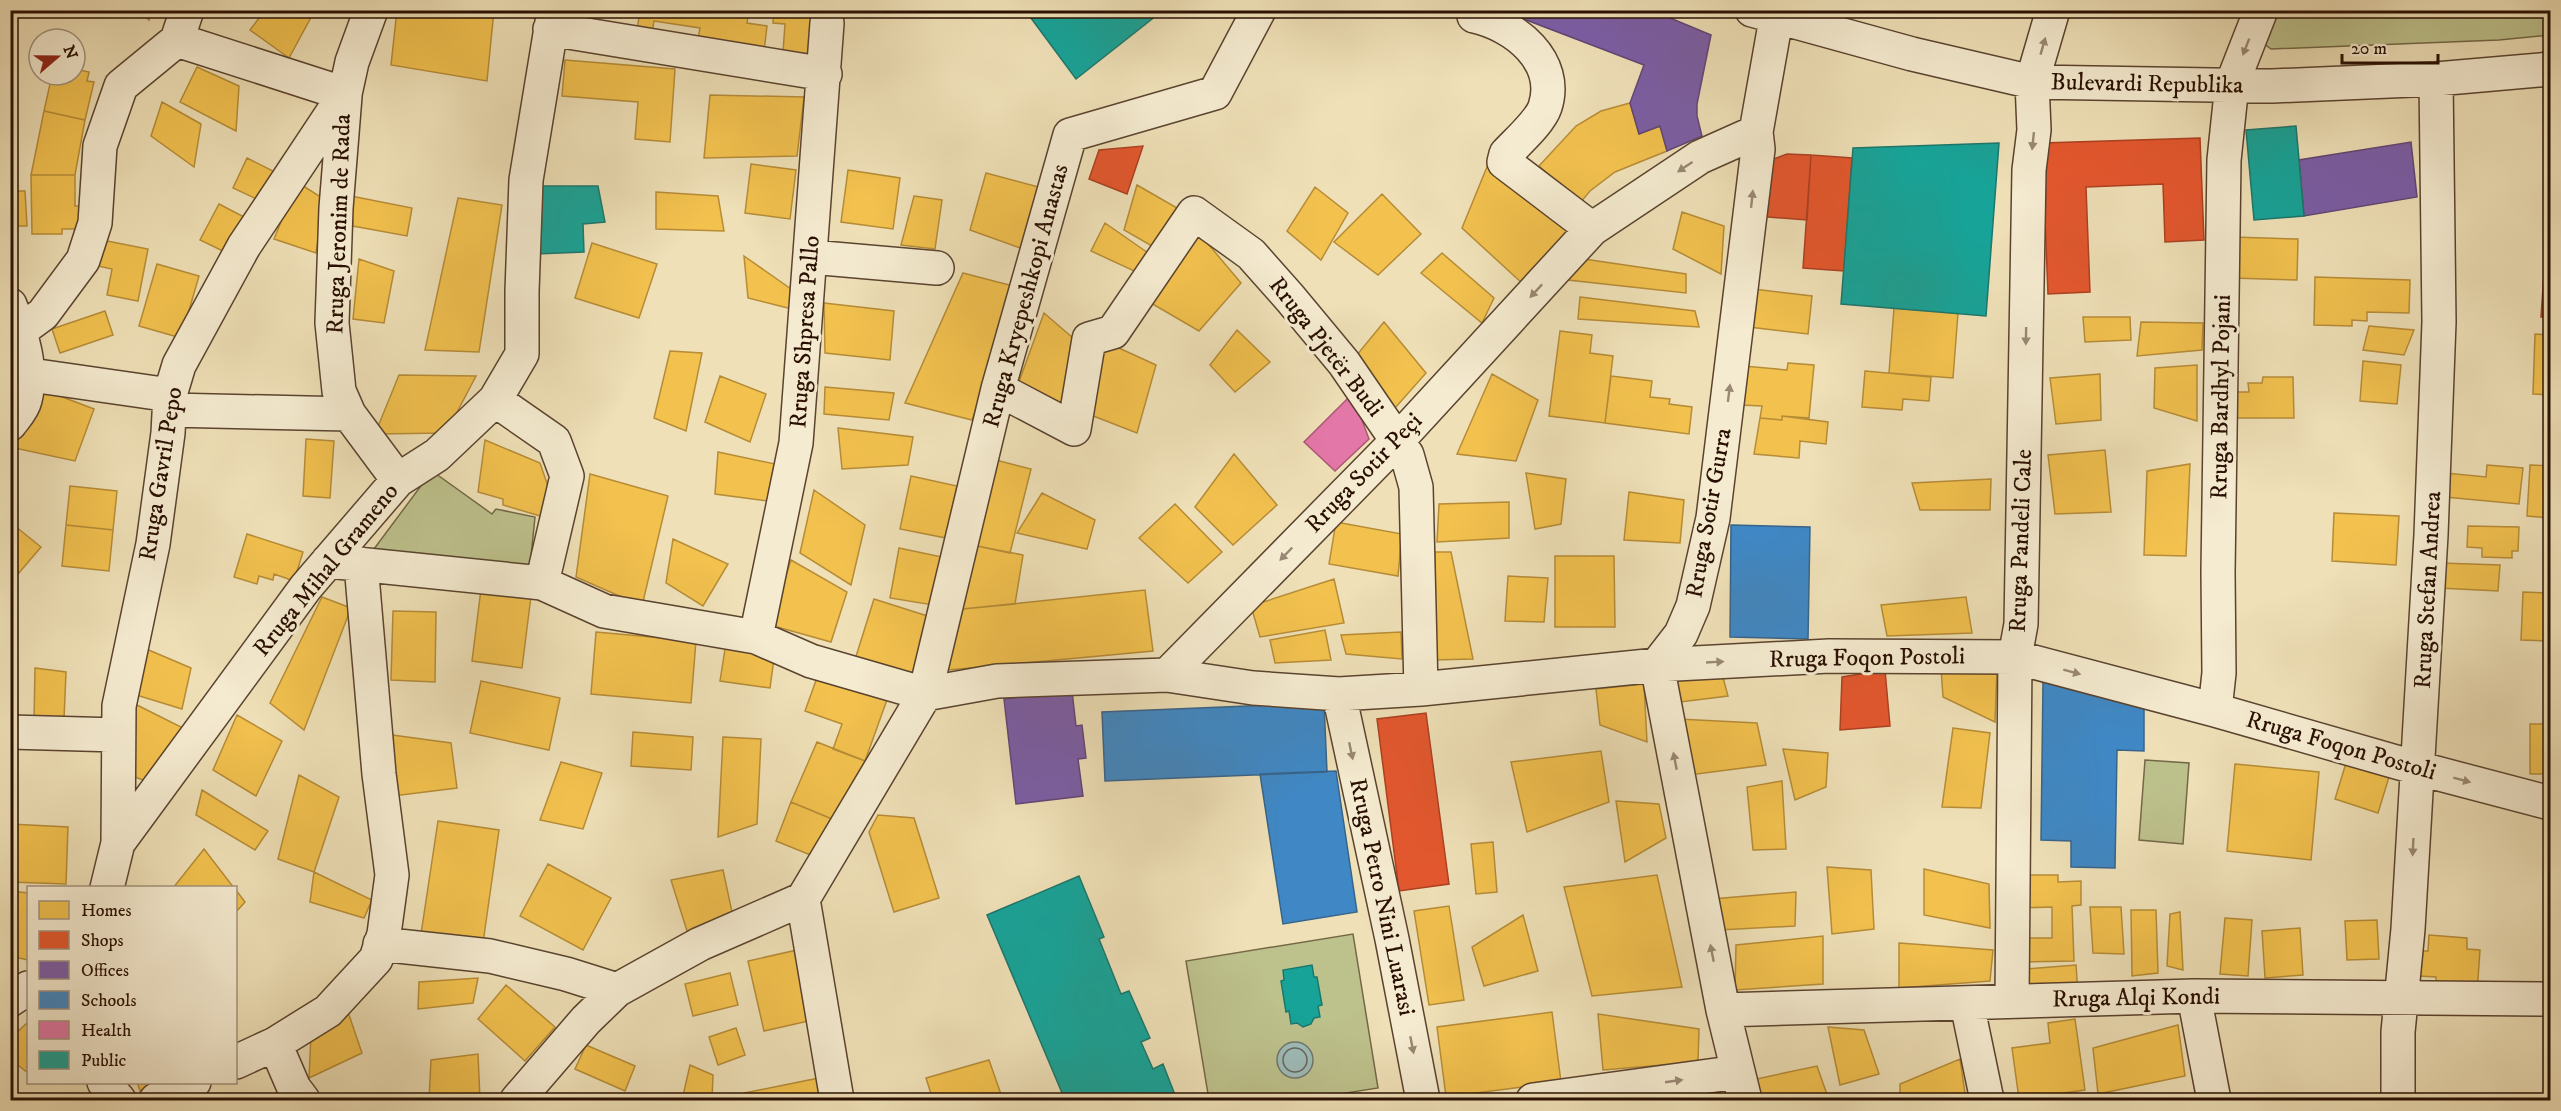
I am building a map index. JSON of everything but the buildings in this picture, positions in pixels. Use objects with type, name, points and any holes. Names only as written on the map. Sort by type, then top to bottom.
[{"type":"street","name":"Rruga Gavril Pepo","points":[[118,843],[119,706],[153,544],[170,403],[179,365],[244,246],[345,94],[352,62],[371,10]]},
{"type":"street","name":"Rruga Kryepeshkopi Anastas","points":[[803,899],[925,694],[998,389],[1070,135],[1215,93],[1259,10]]},
{"type":"street","points":[[1476,10],[1474,16],[1494,20],[1521,37],[1540,59],[1548,82],[1545,109],[1506,154],[1504,162],[1592,229]]},
{"type":"street","name":"Rruga Pandeli Cale","points":[[2012,1000],[2015,657],[2021,624],[2029,170],[2034,130],[2032,82],[2053,10]]},
{"type":"street","name":"Rruga Bardhyl Pojani","points":[[2215,710],[2219,673],[2218,572],[2224,160],[2232,84],[2261,10]]},
{"type":"street","name":"Bulevardi Republika","points":[[1764,15],[2032,82],[2273,86],[2436,79],[2550,69]]},
{"type":"street","name":"Rruga Sotir Gurra","points":[[1657,665],[1681,634],[1693,606],[1713,518],[1758,149],[1756,132],[1764,15]]},
{"type":"street","points":[[552,20],[825,74]]},
{"type":"street","name":"Rruga Mihal Grameno","points":[[107,886],[118,843],[306,587],[398,480],[437,455],[495,400],[522,354],[526,180],[552,20]]},
{"type":"street","name":"Rruga Shpresa Pallo","points":[[756,637],[796,443],[827,23]]},
{"type":"street","points":[[10,424],[25,402],[19,373],[15,318],[43,314],[83,260],[95,223],[100,146],[121,87],[182,25],[345,94]]},
{"type":"street","name":"Rruga Stefan Andrea","points":[[2398,1101],[2398,1032],[2429,569],[2439,322],[2436,79]]},
{"type":"street","name":"Rruga Jeronim de Rada","points":[[345,94],[336,208],[332,323],[339,391],[349,414],[398,480]]},
{"type":"street","name":"Rruga Sotir Peçi","points":[[1167,675],[1398,440],[1592,229],[1701,156],[1756,132]]},
{"type":"street","name":"Rruga Pjetër Budi","points":[[998,389],[1074,429],[1089,339],[1113,332],[1194,213],[1251,254],[1344,363],[1407,455],[1416,488],[1421,689]]},
{"type":"street","points":[[811,257],[937,268]]},
{"type":"street","points":[[19,373],[170,403],[349,414]]},
{"type":"street","points":[[495,400],[554,441],[567,476],[542,583]]},
{"type":"street","points":[[328,561],[542,583],[604,611],[756,637],[811,661],[925,694],[997,681],[1167,675]]},
{"type":"street","points":[[237,1062],[274,1044],[328,1011],[376,959],[380,944],[392,875],[379,774],[361,564]]},
{"type":"street","name":"Rruga Foqon Postoli","points":[[1167,675],[1253,688],[1339,694],[1421,689],[1657,665],[1829,656],[2015,657],[2550,803]]},
{"type":"street","points":[[1533,1101],[1742,1086],[1723,1010],[1657,665]]},
{"type":"street","name":"Rruga Petro Nini Luarasi","points":[[1339,694],[1392,939],[1423,1101]]},
{"type":"street","points":[[10,732],[118,735]]},
{"type":"street","points":[[517,1101],[586,1020],[617,990],[700,944],[803,899],[837,1101]]},
{"type":"street","points":[[380,944],[490,956],[566,974],[617,990]]},
{"type":"street","points":[[10,981],[27,983]]},
{"type":"street","points":[[10,1000],[27,989]]},
{"type":"street","points":[[2194,996],[2214,1101]]},
{"type":"street","name":"Rruga Alqi Kondi","points":[[1723,1010],[2194,996],[2550,999]]},
{"type":"street","points":[[1967,1004],[1987,1101]]},
{"type":"street","points":[[274,1044],[294,1089],[303,1101]]},
{"type":"street","points":[[105,1084],[119,1101]]},
{"type":"street","points":[[156,1101],[192,1084]]},
{"type":"green space","points":[[2272,11],[2550,11],[2550,35],[2499,40],[2271,49],[2263,43]]},
{"type":"green space","points":[[432,471],[492,514],[496,509],[535,517],[530,566],[374,549]]},
{"type":"green space","points":[[2145,760],[2189,763],[2183,844],[2139,840]]},
{"type":"green space","points":[[1353,934],[1378,1088],[1302,1100],[1209,1100],[1186,961]]},
{"type":"water","points":[[1295,1042],[1308,1047],[1313,1060],[1308,1073],[1295,1078],[1282,1073],[1277,1060],[1282,1047]]}]
